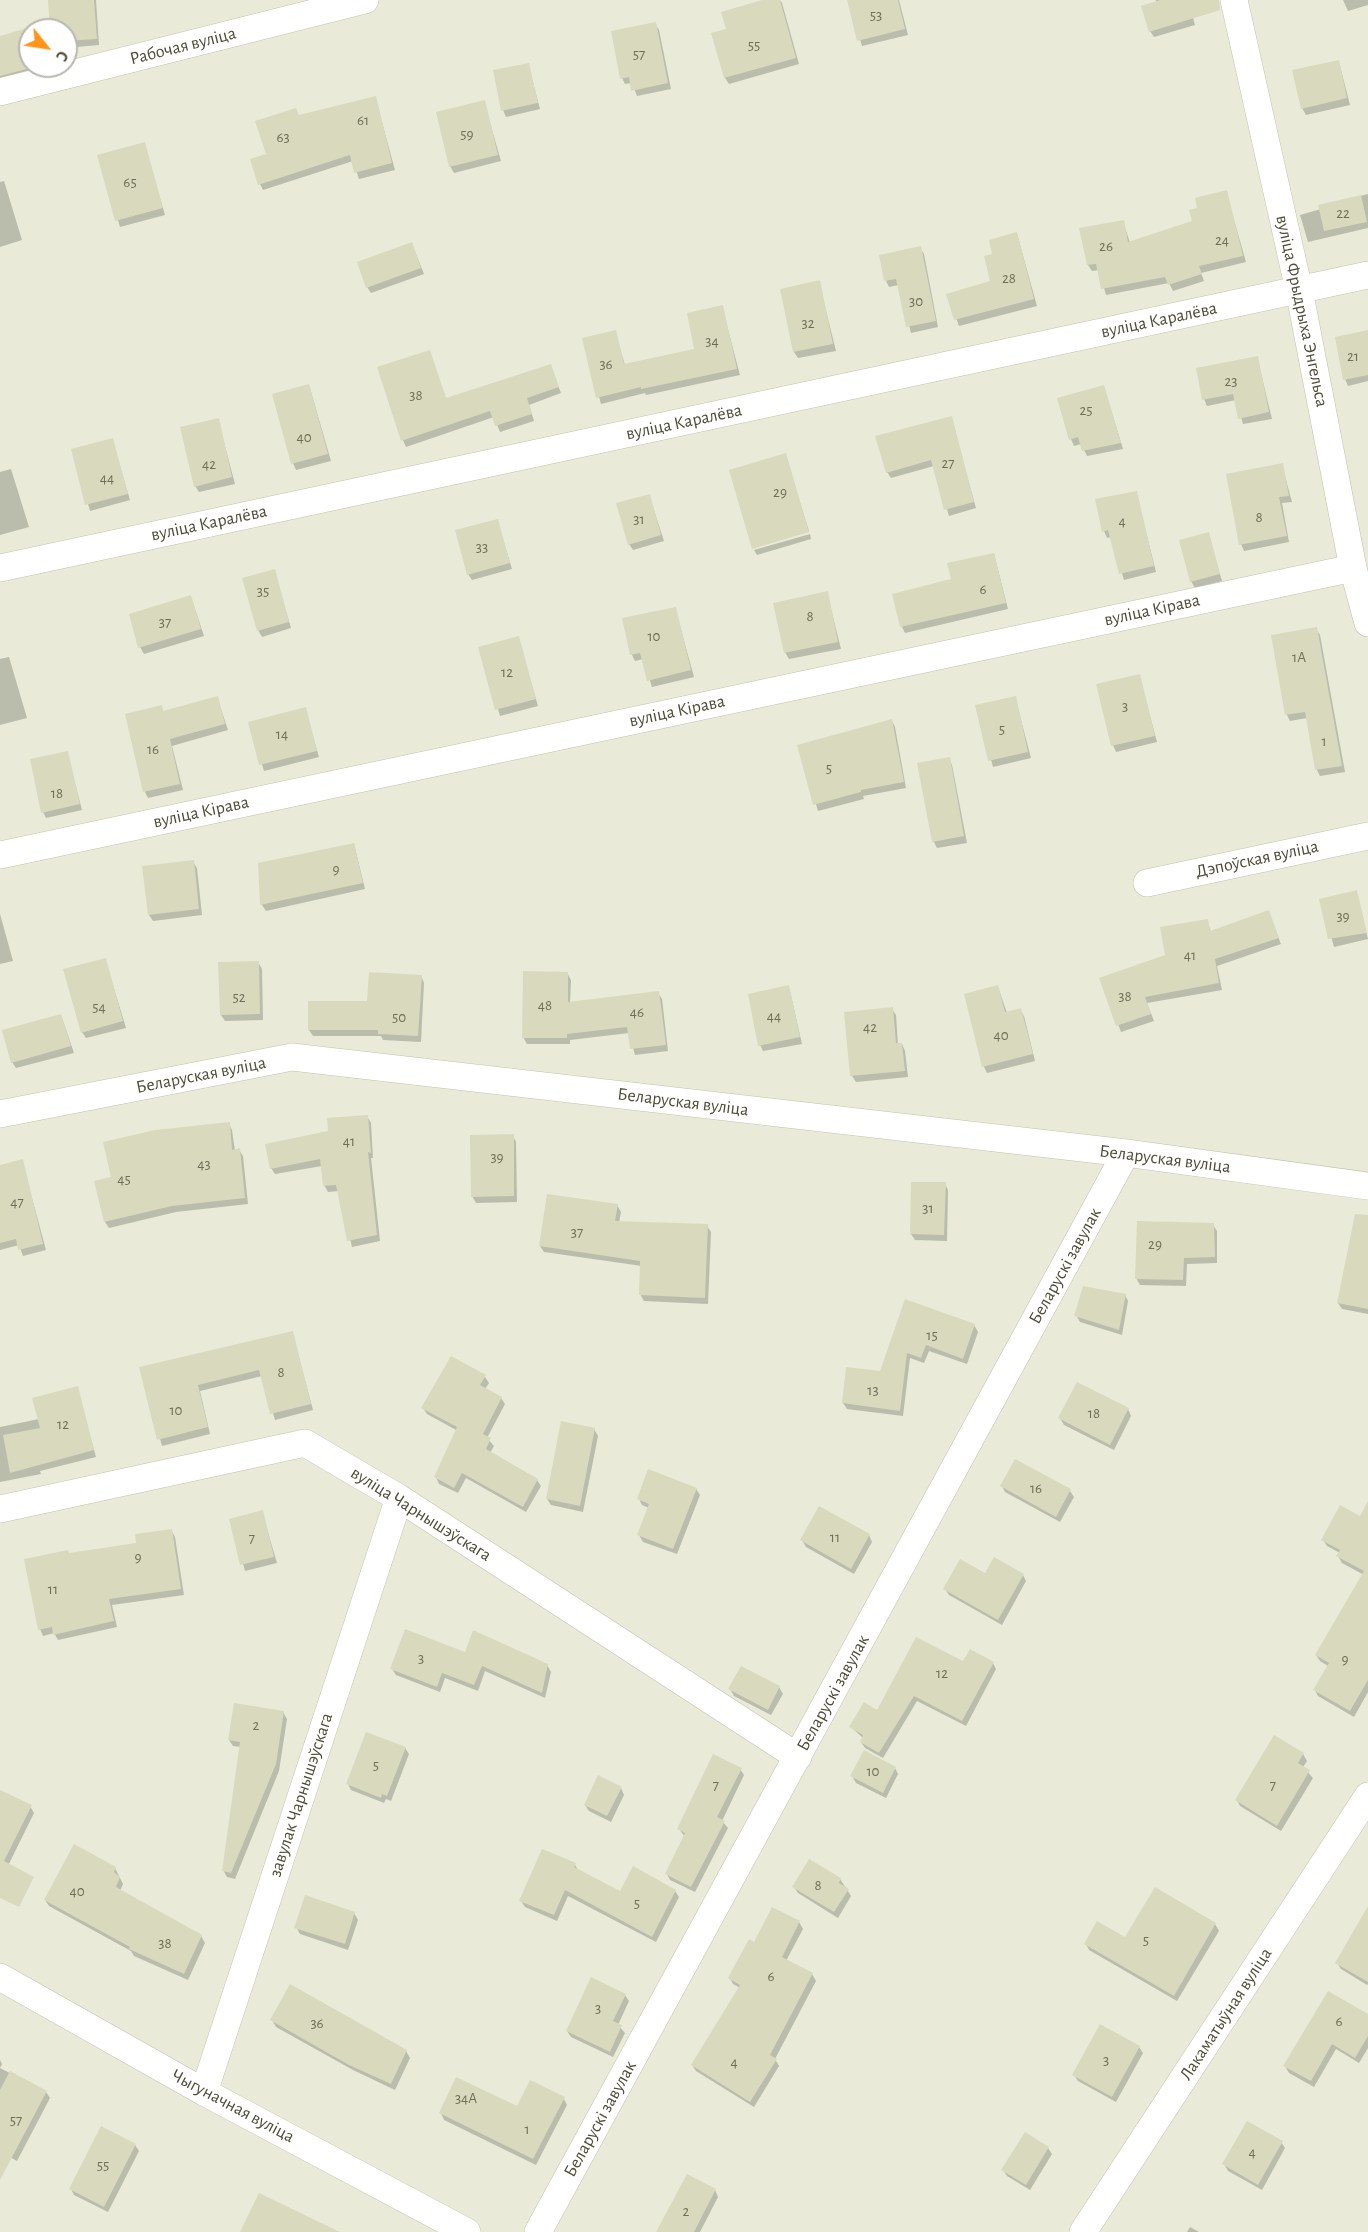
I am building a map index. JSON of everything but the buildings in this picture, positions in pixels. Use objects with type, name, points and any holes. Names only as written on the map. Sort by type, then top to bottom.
[{"type":"street","name":"Рабочая вуліца","points":[[0,92],[365,0]]},
{"type":"street","name":"вуліца Фрыдрыха Энгельса","points":[[1234,0],[1299,290],[1353,568],[1368,623]]},
{"type":"street","name":"вуліца Каралёва","points":[[0,568],[1368,275]]},
{"type":"street","name":"вуліца Кірава","points":[[0,855],[1353,568]]},
{"type":"street","name":"Дэпоўская вуліца","points":[[1147,883],[1368,836]]},
{"type":"street","name":"Беларуская вуліца","points":[[0,1114],[292,1057],[1126,1153],[1368,1186]]},
{"type":"street","name":"Беларускі завулак","points":[[538,2232],[1126,1153]]},
{"type":"street","name":"вуліца Чарнышэўскага","points":[[0,1509],[305,1443],[399,1498],[798,1757]]},
{"type":"street","name":"завулак Чарнышэўскага","points":[[204,2092],[399,1498]]},
{"type":"street","name":"Лакаматыўная вуліца","points":[[1083,2232],[1368,1796]]},
{"type":"street","name":"Чыгуначная вуліца","points":[[0,1977],[204,2092],[467,2232]]},
{"type":"shaded area","points":[[0,0],[1368,0],[1368,2232],[0,2232]]}]
